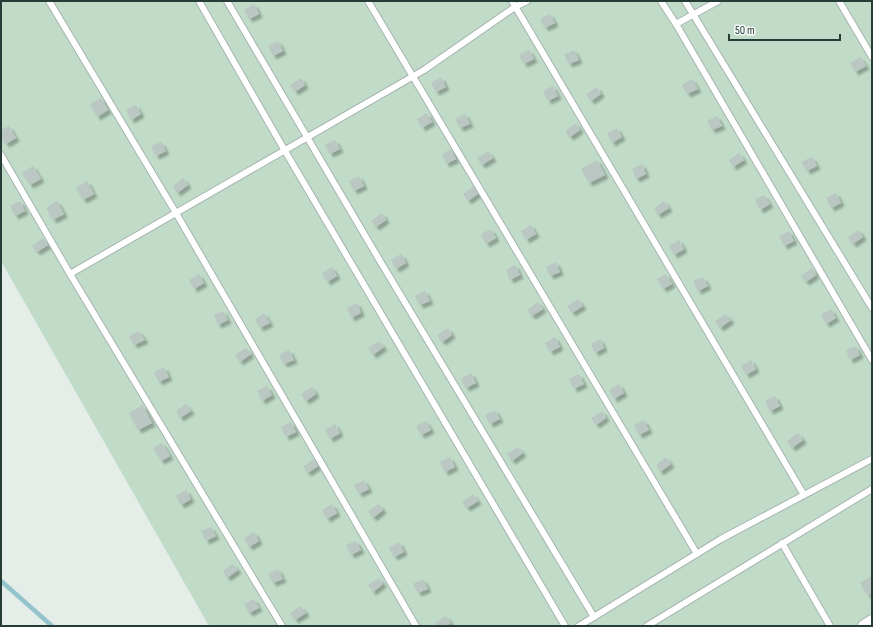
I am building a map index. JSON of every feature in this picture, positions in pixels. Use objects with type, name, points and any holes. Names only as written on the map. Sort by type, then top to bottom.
[{"type":"street","points":[[864,626],[872,621]]},
{"type":"lane","points":[[49,1],[176,213],[416,626]]},
{"type":"lane","points":[[199,1],[285,151],[565,626]]},
{"type":"lane","points":[[228,1],[380,261],[594,617]]},
{"type":"lane","points":[[368,1],[697,554]]},
{"type":"lane","points":[[70,274],[413,77],[514,4],[526,1]]},
{"type":"lane","points":[[661,1],[676,24],[872,360]]},
{"type":"lane","points":[[685,1],[872,308]]},
{"type":"lane","points":[[676,24],[718,1]]},
{"type":"lane","points":[[839,1],[872,57]]},
{"type":"lane","points":[[514,4],[804,495]]},
{"type":"lane","points":[[1,156],[70,274],[282,626]]},
{"type":"lane","points":[[578,626],[721,540],[872,459]]},
{"type":"lane","points":[[647,626],[872,489]]},
{"type":"lane","points":[[782,543],[830,626]]},
{"type":"green space","points":[[1,1],[872,1],[872,626],[209,626],[1,261]]},
{"type":"building","points":[[254,4],[259,14],[249,19],[244,10]]},
{"type":"building","points":[[550,14],[555,23],[545,28],[540,19]]},
{"type":"building","points":[[278,41],[283,51],[273,56],[268,46]]},
{"type":"building","points":[[529,50],[534,59],[524,64],[519,55]]},
{"type":"building","points":[[574,50],[579,60],[569,64],[564,55]]},
{"type":"building","points":[[860,57],[866,66],[855,72],[850,63]]},
{"type":"building","points":[[441,77],[446,87],[436,92],[431,83]]},
{"type":"building","points":[[301,78],[305,85],[295,92],[290,85]]},
{"type":"building","points":[[692,79],[698,89],[687,94],[682,85]]},
{"type":"building","points":[[553,86],[558,96],[548,101],[543,91]]},
{"type":"building","points":[[597,87],[601,94],[591,101],[586,94]]},
{"type":"building","points":[[101,98],[108,110],[97,117],[90,104]]},
{"type":"building","points":[[136,105],[141,114],[131,120],[126,110]]},
{"type":"building","points":[[427,113],[432,122],[422,128],[417,119]]},
{"type":"building","points":[[465,114],[470,124],[460,128],[455,119]]},
{"type":"building","points":[[717,116],[722,126],[712,130],[707,121]]},
{"type":"building","points":[[576,123],[580,130],[570,137],[565,131]]},
{"type":"building","points":[[9,126],[16,138],[6,144],[1,137],[1,130]]},
{"type":"building","points":[[617,128],[622,137],[612,143],[607,133]]},
{"type":"building","points":[[335,140],[340,149],[330,154],[325,145]]},
{"type":"building","points":[[161,142],[166,151],[156,156],[151,146]]},
{"type":"building","points":[[451,149],[456,159],[446,164],[442,154]]},
{"type":"building","points":[[488,151],[493,158],[482,165],[477,158]]},
{"type":"building","points":[[739,153],[744,160],[733,167],[729,160]]},
{"type":"building","points":[[812,157],[817,166],[807,171],[801,162]]},
{"type":"building","points":[[597,160],[605,175],[589,183],[581,169]]},
{"type":"building","points":[[642,164],[646,174],[636,179],[632,169]]},
{"type":"building","points":[[33,166],[41,179],[30,185],[22,173]]},
{"type":"building","points":[[359,176],[364,186],[354,191],[349,181]]},
{"type":"building","points":[[183,178],[188,185],[177,193],[173,186]]},
{"type":"building","points":[[87,181],[94,194],[83,200],[76,188]]},
{"type":"building","points":[[474,186],[479,193],[468,201],[463,194]]},
{"type":"building","points":[[836,193],[841,203],[831,208],[826,198]]},
{"type":"building","points":[[764,195],[770,204],[760,210],[755,200]]},
{"type":"building","points":[[20,201],[25,211],[15,216],[10,206]]},
{"type":"building","points":[[57,201],[64,214],[53,220],[46,208]]},
{"type":"building","points":[[664,201],[669,208],[658,215],[654,209]]},
{"type":"building","points":[[382,213],[386,220],[376,227],[371,221]]},
{"type":"building","points":[[531,225],[536,234],[526,240],[521,231]]},
{"type":"building","points":[[491,229],[496,238],[486,244],[481,234]]},
{"type":"building","points":[[859,230],[863,237],[853,244],[848,237]]},
{"type":"building","points":[[789,231],[794,241],[784,246],[779,236]]},
{"type":"building","points":[[43,238],[48,245],[37,252],[32,246]]},
{"type":"building","points":[[679,240],[684,249],[674,255],[669,246]]},
{"type":"building","points":[[401,254],[406,263],[396,269],[391,260]]},
{"type":"building","points":[[556,262],[560,272],[550,276],[546,267]]},
{"type":"building","points":[[515,265],[520,275],[510,280],[506,270]]},
{"type":"building","points":[[332,267],[337,276],[327,282],[322,273]]},
{"type":"building","points":[[812,268],[816,275],[806,282],[801,276]]},
{"type":"building","points":[[199,274],[204,283],[194,289],[189,280]]},
{"type":"building","points":[[666,274],[672,284],[663,289],[657,279]]},
{"type":"building","points":[[703,277],[708,286],[698,291],[693,281]]},
{"type":"building","points":[[425,291],[430,301],[420,305],[415,296]]},
{"type":"building","points":[[578,299],[583,306],[572,313],[567,306]]},
{"type":"building","points":[[538,302],[543,309],[532,316],[527,310]]},
{"type":"building","points":[[357,303],[361,313],[351,318],[347,308]]},
{"type":"building","points":[[831,309],[836,318],[826,324],[821,315]]},
{"type":"building","points":[[223,311],[228,320],[218,325],[214,315]]},
{"type":"building","points":[[264,313],[270,323],[260,328],[255,319]]},
{"type":"building","points":[[726,314],[731,320],[720,328],[715,321]]},
{"type":"building","points":[[448,328],[452,335],[442,342],[437,335]]},
{"type":"building","points":[[139,331],[145,340],[134,345],[129,336]]},
{"type":"building","points":[[555,337],[560,347],[550,352],[545,343]]},
{"type":"building","points":[[600,339],[604,348],[595,353],[591,344]]},
{"type":"building","points":[[379,341],[384,347],[373,355],[368,348]]},
{"type":"building","points":[[856,346],[860,355],[850,360],[846,350]]},
{"type":"building","points":[[246,348],[251,354],[240,362],[235,355]]},
{"type":"building","points":[[289,350],[294,360],[284,364],[279,355]]},
{"type":"building","points":[[751,360],[756,369],[746,375],[741,366]]},
{"type":"building","points":[[164,367],[169,377],[159,382],[154,372]]},
{"type":"building","points":[[471,373],[476,383],[466,388],[461,379]]},
{"type":"building","points":[[579,374],[584,384],[574,389],[569,379]]},
{"type":"building","points":[[619,384],[624,393],[614,399],[609,390]]},
{"type":"building","points":[[267,386],[272,395],[262,401],[257,391]]},
{"type":"building","points":[[312,387],[316,394],[306,401],[301,394]]},
{"type":"building","points":[[775,396],[780,406],[770,411],[765,401]]},
{"type":"building","points":[[186,404],[191,411],[180,418],[176,411]]},
{"type":"building","points":[[143,405],[152,423],[138,430],[129,413]]},
{"type":"building","points":[[495,410],[500,419],[490,424],[485,415]]},
{"type":"building","points":[[602,411],[606,418],[596,425],[591,418]]},
{"type":"building","points":[[644,420],[649,430],[639,435],[634,425]]},
{"type":"building","points":[[426,421],[431,430],[421,435],[416,426]]},
{"type":"building","points":[[291,422],[296,432],[286,437],[281,427]]},
{"type":"building","points":[[335,424],[340,433],[330,439],[325,430]]},
{"type":"building","points":[[798,433],[803,440],[792,448],[787,441]]},
{"type":"building","points":[[162,443],[170,456],[161,461],[153,448]]},
{"type":"building","points":[[518,447],[523,453],[512,461],[507,454]]},
{"type":"building","points":[[450,457],[455,467],[445,472],[440,462]]},
{"type":"building","points":[[666,457],[671,464],[660,472],[656,465]]},
{"type":"building","points":[[314,459],[318,466],[308,473],[303,467]]},
{"type":"building","points":[[364,480],[369,489],[359,494],[354,485]]},
{"type":"building","points":[[186,490],[191,499],[181,505],[176,496]]},
{"type":"building","points":[[473,494],[478,501],[467,508],[462,502]]},
{"type":"building","points":[[332,504],[337,513],[327,519],[322,510]]},
{"type":"building","points":[[379,504],[383,510],[373,518],[368,511]]},
{"type":"building","points":[[211,527],[216,536],[206,541],[201,531]]},
{"type":"building","points":[[254,532],[259,541],[249,547],[244,538]]},
{"type":"building","points":[[356,541],[361,550],[351,555],[346,545]]},
{"type":"building","points":[[399,542],[404,552],[394,557],[389,548]]},
{"type":"building","points":[[233,564],[238,570],[227,578],[223,571]]},
{"type":"building","points":[[278,569],[283,579],[273,583],[268,574]]},
{"type":"building","points":[[872,576],[872,593],[868,596],[860,583]]},
{"type":"building","points":[[379,578],[383,584],[373,592],[368,585]]},
{"type":"building","points":[[423,579],[428,589],[418,593],[413,584]]},
{"type":"building","points":[[254,599],[259,608],[249,613],[244,604]]},
{"type":"building","points":[[301,606],[306,613],[295,620],[290,613]]},
{"type":"building","points":[[446,616],[451,623],[446,626],[437,626],[435,623]]},
{"type":"waterway","points":[[1,581],[52,626]]}]
